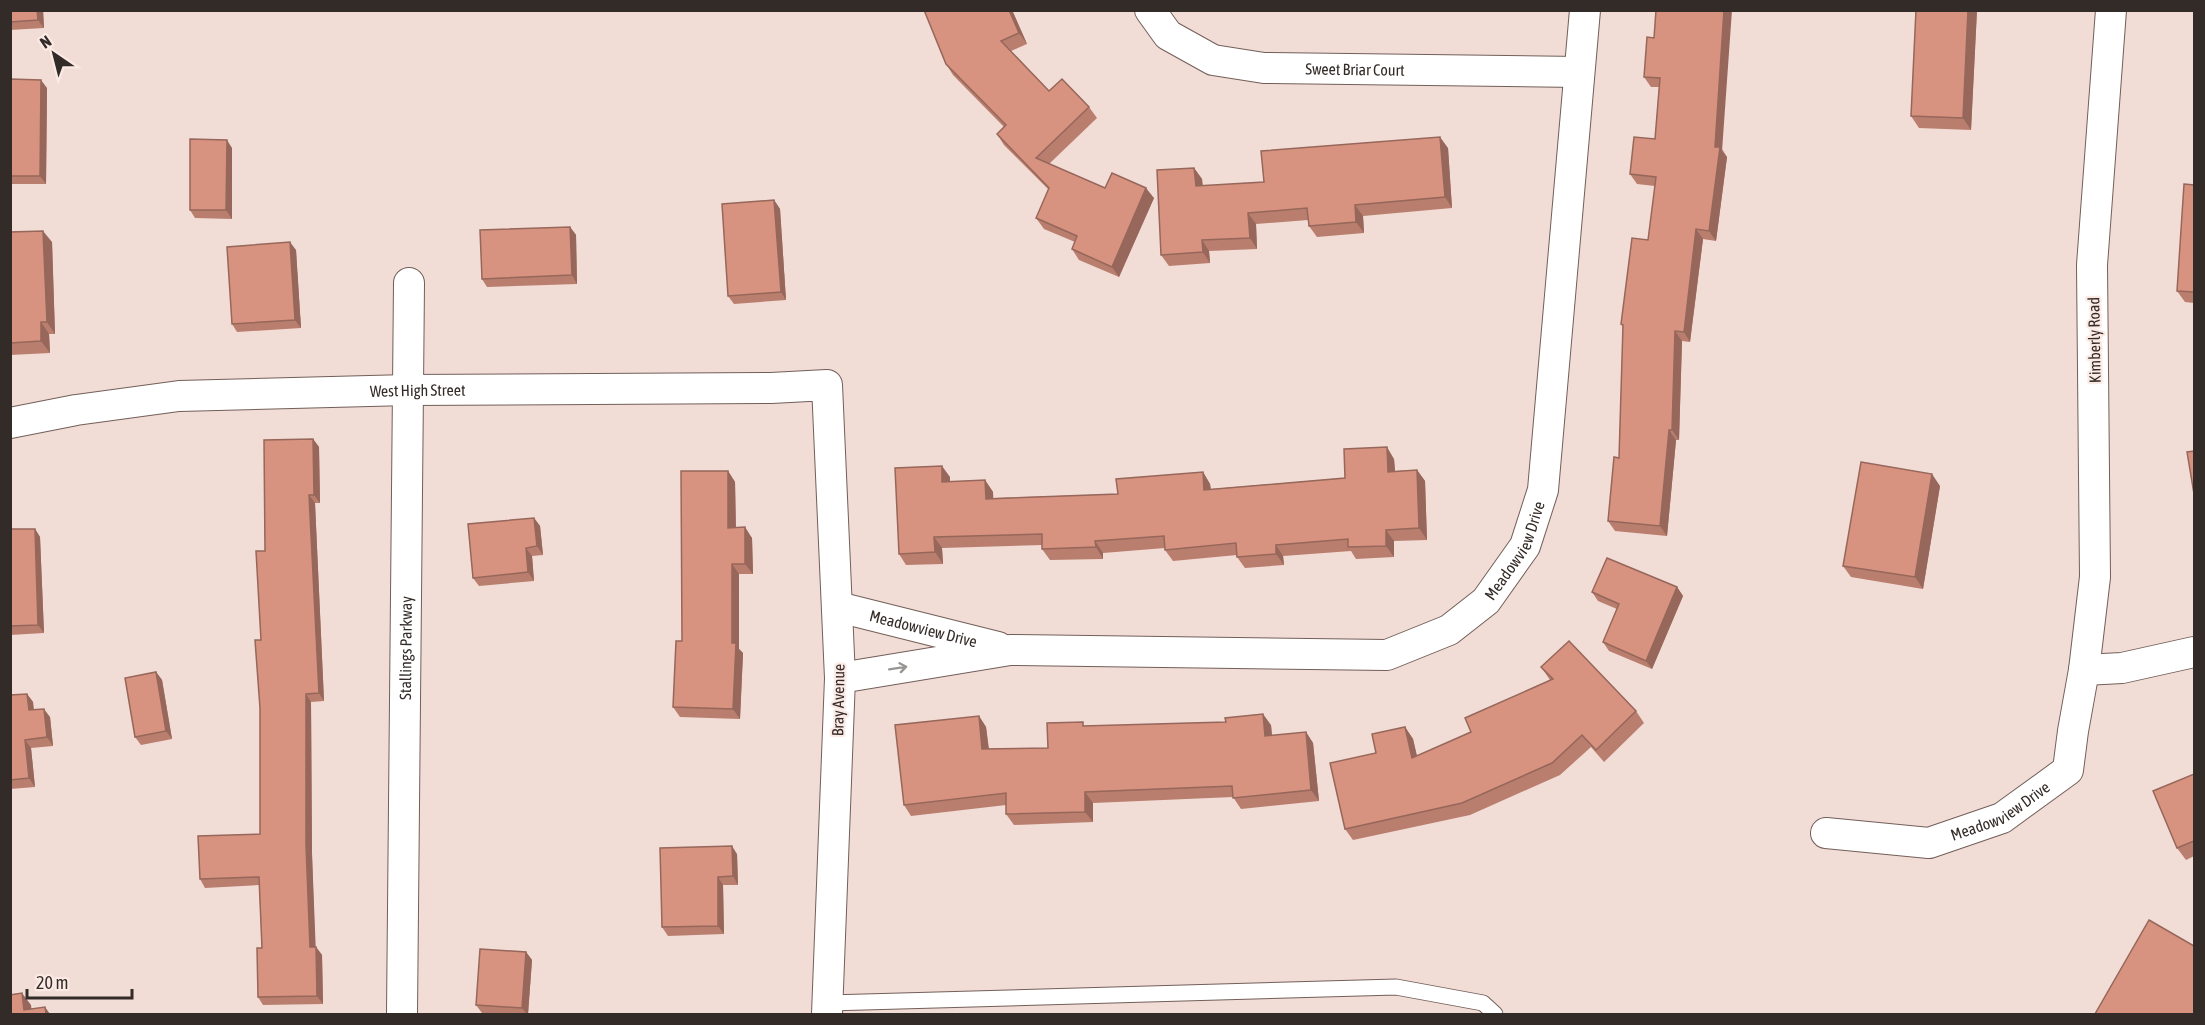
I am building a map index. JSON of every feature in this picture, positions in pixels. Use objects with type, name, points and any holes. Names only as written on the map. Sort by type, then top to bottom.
[{"type":"street","name":"Sweet Briar Court","points":[[1150,10],[1168,35],[1213,60],[1264,68],[1579,72]]},
{"type":"street","name":"Meadowview Drive","points":[[840,678],[1010,650],[1387,655],[1449,630],[1486,601],[1525,546],[1543,490],[1585,10]]},
{"type":"street","name":"Kimberly Road","points":[[2085,670],[2095,577],[2092,265],[2111,10]]},
{"type":"street","name":"Stallings Parkway","points":[[402,1014],[409,283]]},
{"type":"street","name":"West High Street","points":[[10,423],[76,410],[179,396],[408,390],[759,388],[827,385]]},
{"type":"street","name":"Bray Avenue","points":[[827,385],[840,678],[828,1009]]},
{"type":"street","name":"Meadowview Drive","points":[[838,607],[1010,650]]},
{"type":"street","points":[[2085,670],[2122,668],[2194,652]]},
{"type":"street","name":"Meadowview Drive","points":[[1826,833],[1929,843],[2002,818],[2068,770],[2085,670]]},
{"type":"lane","points":[[828,1009],[1396,987],[1483,1003],[1495,1014]]},
{"type":"building","points":[[10,10],[37,10],[38,20],[10,22]]},
{"type":"building","points":[[924,10],[1009,10],[1019,33],[1001,41],[1049,91],[1062,79],[1089,107],[1036,158],[1105,188],[1112,173],[1146,188],[1112,267],[1072,249],[1077,236],[1036,218],[1049,188],[997,134],[1006,125],[946,64]]},
{"type":"building","points":[[1656,10],[1724,10],[1715,147],[1720,147],[1709,231],[1696,229],[1684,332],[1675,331],[1672,430],[1669,430],[1660,526],[1608,521],[1614,457],[1619,458],[1623,325],[1621,324],[1632,238],[1648,240],[1656,177],[1630,174],[1634,137],[1655,139],[1660,78],[1644,77],[1647,37],[1654,38]]},
{"type":"building","points":[[1916,10],[1968,10],[1963,118],[1911,116]]},
{"type":"building","points":[[10,79],[41,80],[40,176],[10,176]]},
{"type":"building","points":[[1440,137],[1445,197],[1355,205],[1356,222],[1309,226],[1307,208],[1248,213],[1250,238],[1202,240],[1203,252],[1161,255],[1157,170],[1194,168],[1196,186],[1264,182],[1261,151]]},
{"type":"building","points":[[190,139],[227,140],[226,210],[190,210]]},
{"type":"building","points":[[2184,184],[2194,185],[2194,292],[2177,291]]},
{"type":"building","points":[[774,200],[781,292],[728,296],[722,204]]},
{"type":"building","points":[[570,227],[572,275],[482,279],[480,230]]},
{"type":"building","points":[[43,231],[47,322],[41,322],[41,341],[10,343],[10,232]]},
{"type":"building","points":[[290,242],[295,320],[232,324],[227,247]]},
{"type":"building","points":[[313,439],[314,495],[309,495],[319,693],[306,694],[306,845],[310,947],[316,947],[317,996],[258,997],[257,948],[262,948],[259,877],[200,879],[198,836],[260,834],[260,708],[255,640],[261,640],[256,551],[265,551],[264,440]]},
{"type":"building","points":[[1387,447],[1388,472],[1417,470],[1419,528],[1386,530],[1386,546],[1348,547],[1348,539],[1276,545],[1276,554],[1237,557],[1236,543],[1165,550],[1164,536],[1095,541],[1096,547],[1042,549],[1042,534],[934,537],[935,552],[899,554],[895,468],[942,466],[942,482],[985,480],[986,499],[1118,494],[1116,479],[1203,472],[1204,490],[1345,478],[1344,449]]},
{"type":"building","points":[[2194,451],[2194,494],[2187,452]]},
{"type":"building","points":[[1861,462],[1932,474],[1915,577],[1843,566]]},
{"type":"building","points":[[681,471],[728,471],[728,528],[745,527],[745,564],[732,564],[732,643],[736,643],[733,709],[673,707],[676,641],[682,641]]},
{"type":"building","points":[[534,518],[537,546],[526,548],[528,572],[473,578],[468,524]]},
{"type":"building","points":[[10,529],[35,529],[38,625],[10,626]]},
{"type":"building","points":[[1607,558],[1677,587],[1646,661],[1603,642],[1619,604],[1592,592]]},
{"type":"building","points":[[1569,641],[1636,711],[1596,750],[1582,735],[1552,763],[1462,803],[1345,829],[1330,763],[1376,753],[1372,734],[1405,727],[1412,758],[1471,732],[1465,718],[1553,679],[1541,667]]},
{"type":"building","points":[[156,672],[166,731],[135,737],[125,678]]},
{"type":"building","points":[[27,694],[29,710],[44,709],[47,737],[25,740],[29,778],[10,780],[10,695]]},
{"type":"building","points":[[1263,714],[1265,736],[1306,732],[1311,790],[1233,798],[1232,786],[1085,792],[1085,812],[1006,814],[1006,793],[904,805],[895,725],[979,716],[982,749],[1048,748],[1047,723],[1083,722],[1083,726],[1226,722],[1225,718]]},
{"type":"building","points":[[2194,774],[2194,841],[2177,848],[2153,791]]},
{"type":"building","points":[[732,846],[733,876],[718,877],[718,926],[662,927],[660,848]]},
{"type":"building","points":[[2149,920],[2194,946],[2194,1014],[2095,1014]]},
{"type":"building","points":[[480,949],[526,952],[522,1008],[476,1005]]},
{"type":"building","points":[[22,993],[24,1010],[45,1007],[46,1014],[10,1014],[10,995]]}]
